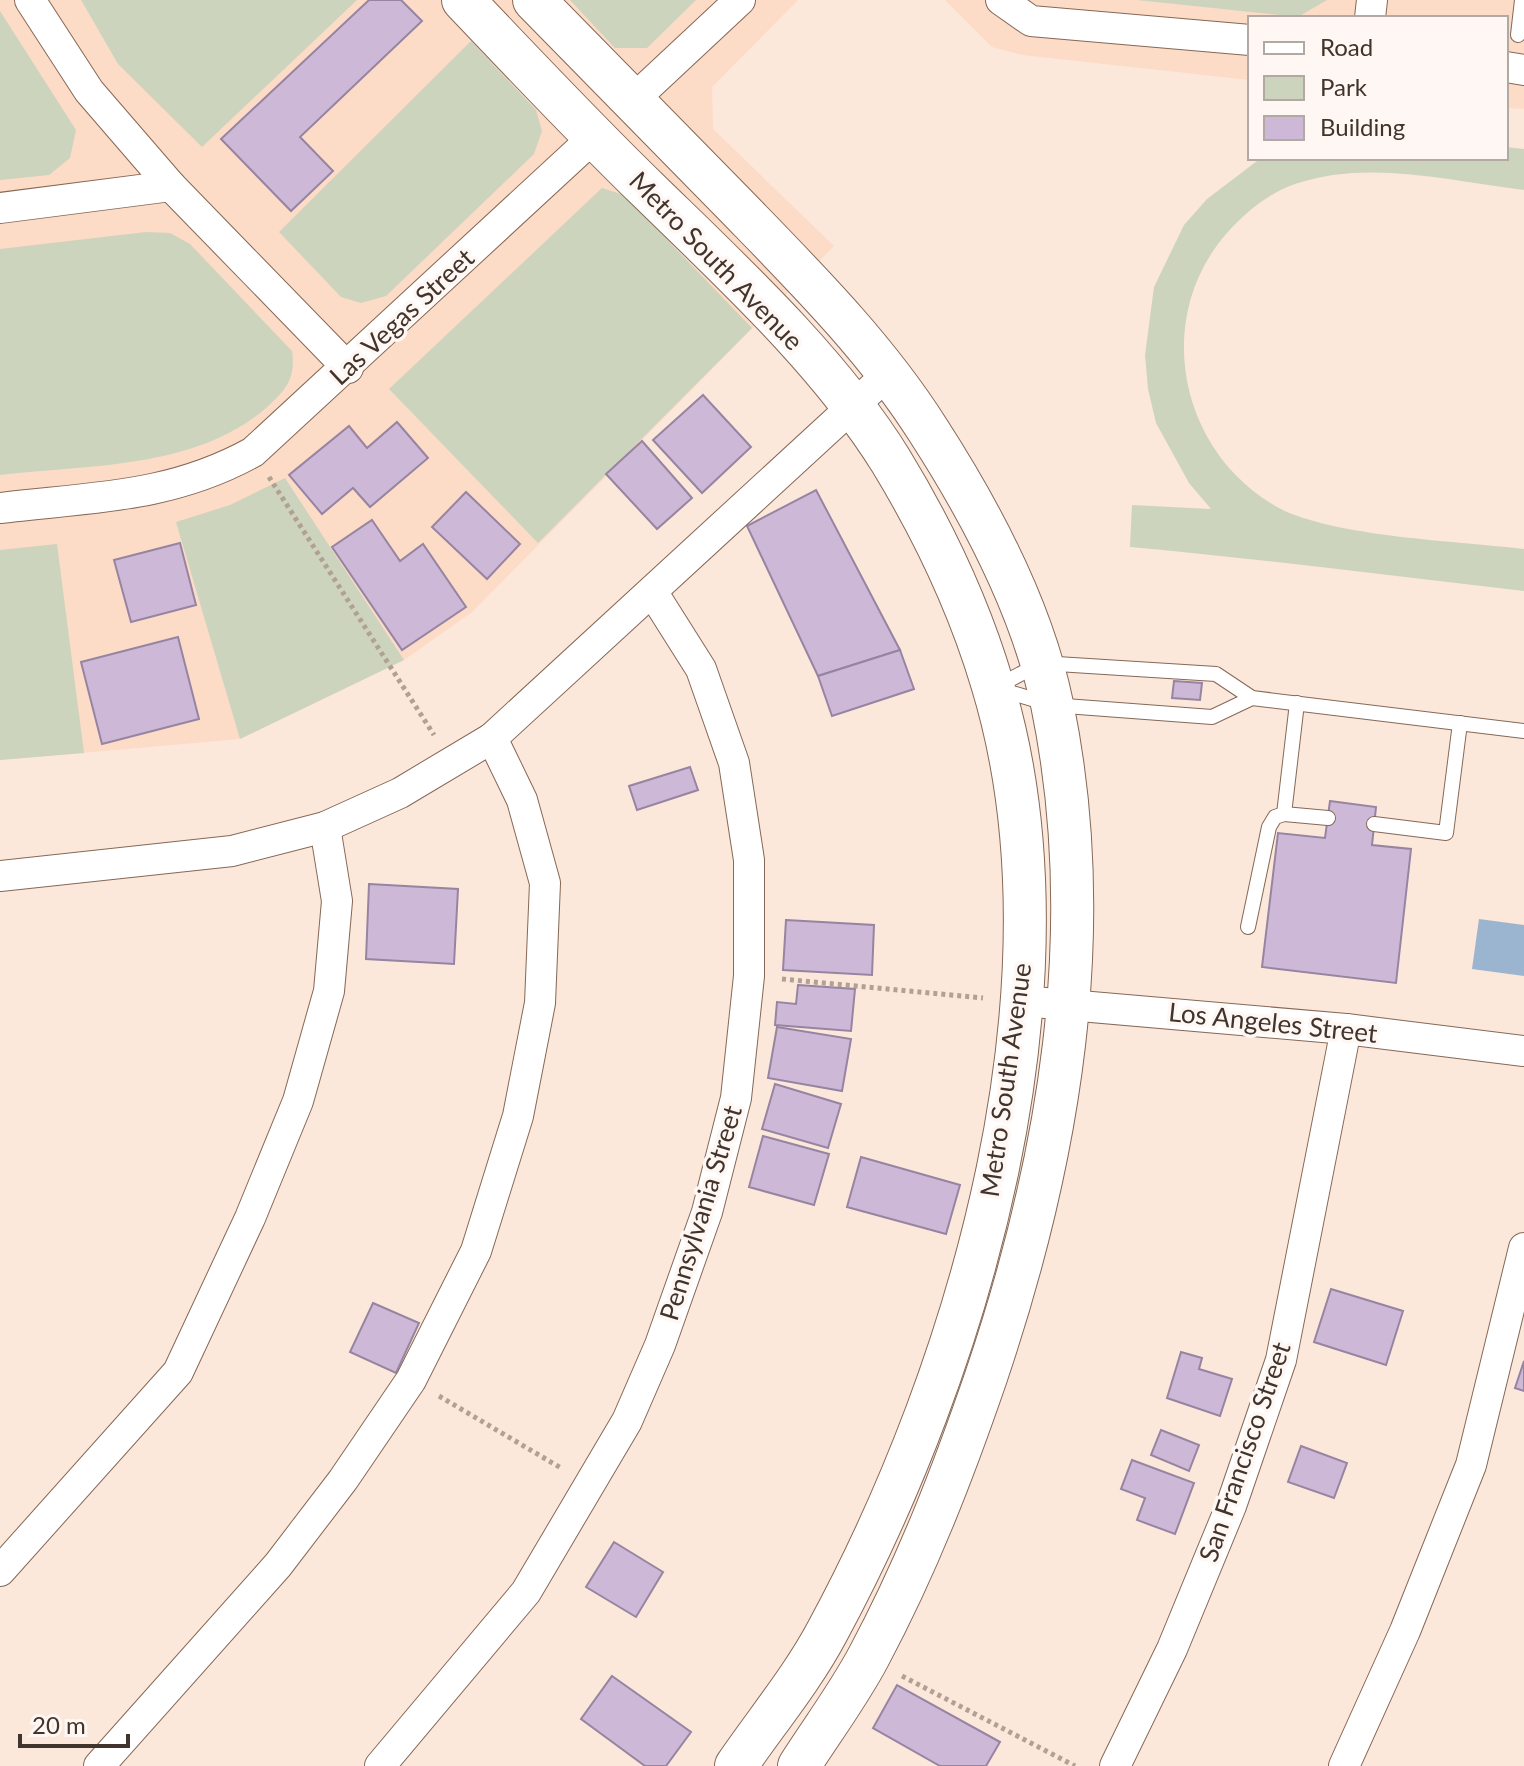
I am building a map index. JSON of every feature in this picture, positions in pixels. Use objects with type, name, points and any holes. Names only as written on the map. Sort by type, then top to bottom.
[{"type":"street","points":[[30,0],[89,91],[171,186],[348,368]]},
{"type":"street","name":"Metro South Avenue","points":[[463,0],[594,137],[771,310],[890,459],[925,523],[973,624],[994,687],[1013,774],[1021,840],[1025,922],[1022,1001],[1002,1145],[973,1279],[905,1473],[825,1636],[736,1766]]},
{"type":"street","name":"Metro South Avenue","points":[[534,0],[804,276],[889,373],[929,431],[997,552],[1041,663],[1052,705],[1071,839],[1070,1003],[1050,1147],[1016,1288],[946,1493],[868,1658],[799,1766]]},
{"type":"street","name":"Las Vegas Street","points":[[0,508],[165,489],[213,474],[253,452],[348,368],[740,0]]},
{"type":"street","points":[[1001,0],[1031,21],[1248,40]]},
{"type":"street","points":[[0,208],[171,186]]},
{"type":"street","points":[[0,876],[232,851],[325,827],[400,793],[492,738],[889,373]]},
{"type":"street","name":"Pennsylvania Street","points":[[380,1766],[526,1592],[627,1421],[660,1345],[707,1212],[736,1098],[749,976],[749,860],[734,763],[701,669],[653,593]]},
{"type":"street","points":[[99,1766],[278,1565],[343,1480],[411,1380],[476,1251],[518,1116],[540,1003],[545,883],[522,800],[492,738]]},
{"type":"street","points":[[0,1571],[178,1372],[250,1218],[298,1101],[329,991],[337,901],[325,827]]},
{"type":"street","name":"Los Angeles Street","points":[[1022,1001],[1346,1029],[1524,1051]]},
{"type":"street","name":"San Francisco Street","points":[[1115,1766],[1172,1649],[1231,1506],[1281,1360],[1346,1029]]},
{"type":"street","points":[[1344,1766],[1405,1631],[1471,1465],[1524,1248]]},
{"type":"lane","points":[[1518,35],[1522,0]]},
{"type":"lane","points":[[994,687],[1041,663],[1216,674],[1252,698],[1524,731]]},
{"type":"lane","points":[[994,687],[1052,705],[1212,717],[1252,698]]},
{"type":"lane","points":[[1284,814],[1297,703]]},
{"type":"lane","points":[[1374,824],[1446,833],[1460,723]]},
{"type":"lane","points":[[1248,927],[1269,827],[1275,817],[1284,814],[1328,818]]},
{"type":"path","points":[[253,452],[452,763]]},
{"type":"path","points":[[749,976],[1022,1001]]},
{"type":"path","points":[[411,1380],[590,1485]]},
{"type":"path","points":[[868,1658],[1075,1766]]},
{"type":"shaded area","points":[[0,0],[798,0],[712,87],[713,129],[834,246],[472,612],[404,660],[240,739],[0,760]]},
{"type":"shaded area","points":[[945,0],[1524,0],[1524,109],[1508,108],[1508,16],[1248,16],[1248,80],[1023,55],[992,47]]},
{"type":"green space","points":[[81,0],[357,0],[202,147],[118,64]]},
{"type":"green space","points":[[570,0],[696,0],[647,48],[615,48]]},
{"type":"green space","points":[[1137,0],[1327,0],[1300,16]]},
{"type":"green space","points":[[0,11],[76,130],[70,158],[49,175],[0,180]]},
{"type":"green space","points":[[471,41],[536,110],[542,131],[534,154],[386,296],[361,303],[341,297],[279,232]]},
{"type":"green space","points":[[1508,147],[1524,149],[1524,190],[1409,174],[1351,173],[1295,184],[1267,198],[1227,233],[1203,267],[1189,305],[1184,344],[1187,382],[1199,420],[1218,454],[1245,484],[1279,508],[1331,526],[1524,549],[1524,591],[1130,547],[1132,505],[1211,509],[1189,483],[1156,423],[1148,389],[1145,355],[1154,287],[1184,225],[1207,199],[1258,160],[1508,160]]},
{"type":"green space","points":[[602,188],[624,195],[752,328],[538,543],[389,389]]},
{"type":"green space","points":[[146,232],[170,233],[190,244],[292,351],[288,383],[266,408],[238,428],[207,443],[140,461],[0,475],[0,249]]},
{"type":"green space","points":[[285,478],[404,660],[240,739],[176,522],[230,505]]},
{"type":"green space","points":[[57,544],[84,753],[0,760],[0,550]]},
{"type":"water","points":[[1479,919],[1524,925],[1524,976],[1472,969]]},
{"type":"building","points":[[369,0],[401,0],[422,21],[300,137],[333,171],[291,211],[221,139]]},
{"type":"building","points":[[703,395],[751,447],[702,493],[653,440]]},
{"type":"building","points":[[397,422],[428,458],[370,507],[353,488],[322,514],[289,475],[349,426],[367,448]]},
{"type":"building","points":[[642,441],[692,498],[657,529],[606,474]]},
{"type":"building","points":[[816,490],[900,650],[818,676],[747,526]]},
{"type":"building","points":[[466,492],[520,544],[487,579],[432,527]]},
{"type":"building","points":[[372,520],[400,561],[423,544],[466,607],[402,650],[332,547]]},
{"type":"building","points":[[180,543],[196,605],[131,622],[114,560]]},
{"type":"building","points":[[178,637],[199,719],[102,744],[81,662]]},
{"type":"building","points":[[900,650],[914,689],[832,716],[818,676]]},
{"type":"building","points":[[1174,681],[1202,683],[1200,700],[1172,698]]},
{"type":"building","points":[[690,767],[698,790],[637,810],[629,786]]},
{"type":"building","points":[[1330,801],[1376,807],[1372,845],[1411,849],[1396,983],[1262,967],[1278,833],[1325,838]]},
{"type":"building","points":[[369,884],[458,889],[454,964],[366,959]]},
{"type":"building","points":[[786,920],[874,925],[872,975],[783,970]]},
{"type":"building","points":[[798,985],[855,989],[851,1031],[775,1025],[777,1002],[796,1004]]},
{"type":"building","points":[[777,1027],[851,1039],[842,1091],[768,1078]]},
{"type":"building","points":[[775,1084],[841,1104],[828,1148],[762,1129]]},
{"type":"building","points":[[763,1136],[829,1154],[814,1205],[749,1187]]},
{"type":"building","points":[[861,1157],[960,1185],[946,1234],[847,1207]]},
{"type":"building","points":[[1331,1289],[1403,1311],[1386,1365],[1314,1342]]},
{"type":"building","points":[[373,1303],[419,1323],[396,1373],[350,1352]]},
{"type":"building","points":[[1181,1352],[1202,1358],[1199,1369],[1232,1379],[1220,1416],[1167,1398]]},
{"type":"building","points":[[1524,1361],[1524,1391],[1515,1388]]},
{"type":"building","points":[[1161,1430],[1199,1445],[1189,1471],[1151,1455]]},
{"type":"building","points":[[1301,1446],[1347,1463],[1334,1498],[1288,1482]]},
{"type":"building","points":[[1132,1460],[1194,1483],[1175,1534],[1137,1520],[1145,1498],[1121,1489]]},
{"type":"building","points":[[614,1542],[663,1572],[636,1617],[586,1587]]},
{"type":"building","points":[[612,1676],[691,1732],[666,1766],[645,1766],[581,1719]]},
{"type":"building","points":[[897,1685],[1000,1742],[986,1766],[940,1766],[873,1728]]}]
